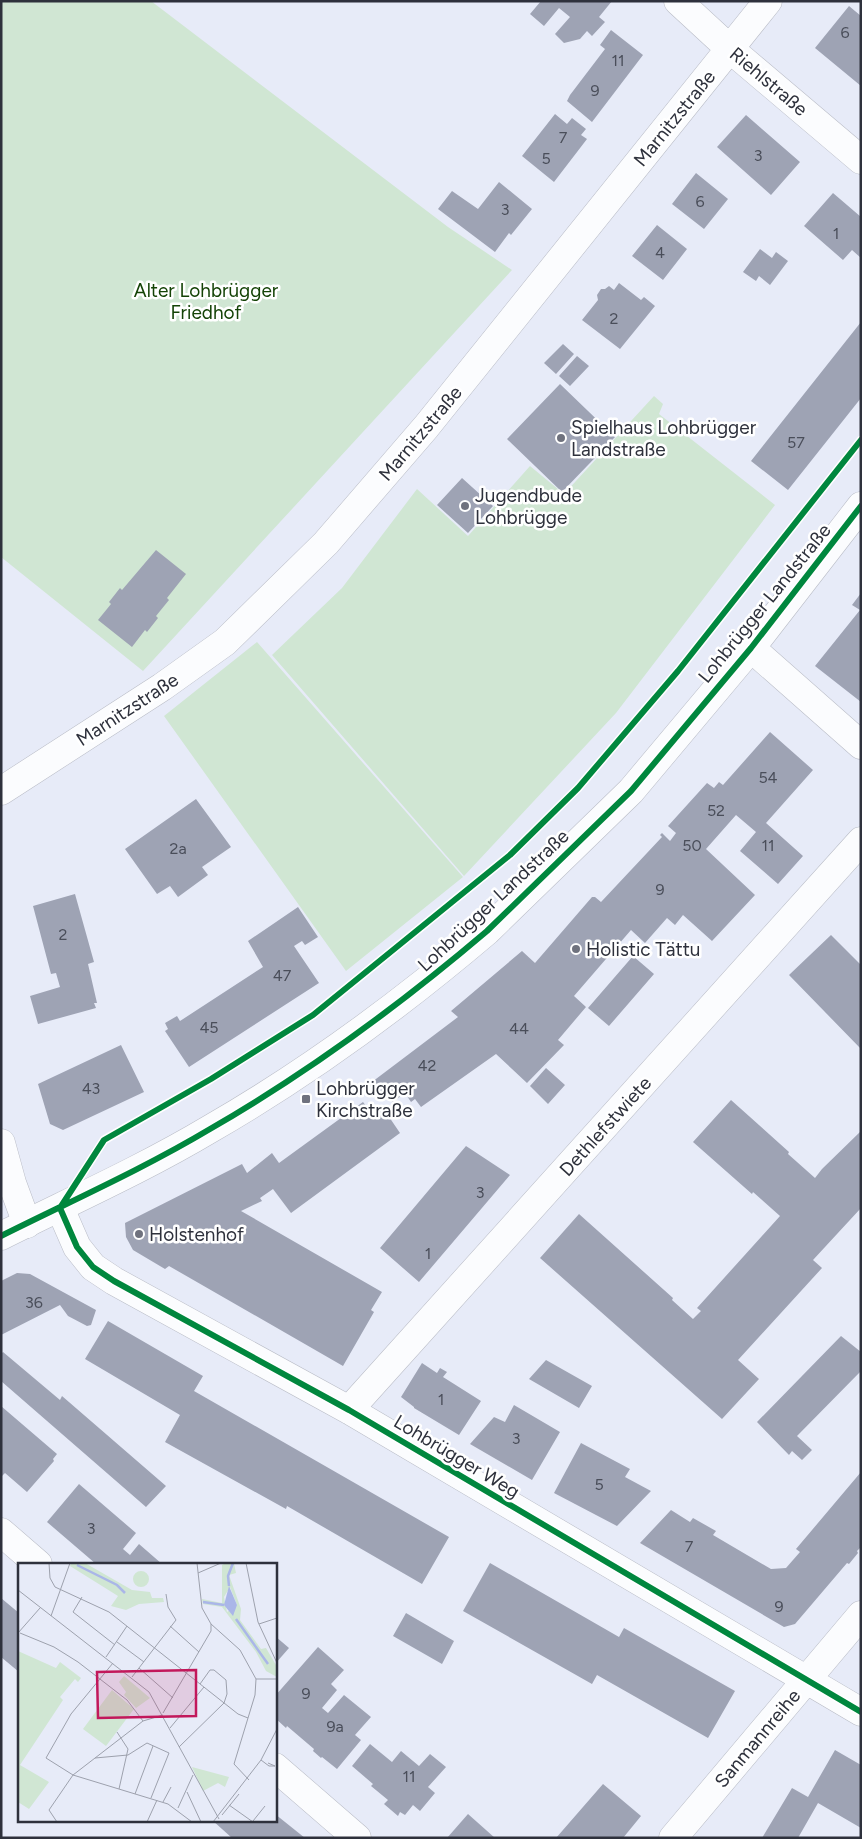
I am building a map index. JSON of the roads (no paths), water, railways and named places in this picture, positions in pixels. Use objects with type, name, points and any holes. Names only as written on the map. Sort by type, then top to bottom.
[{"type":"street","name":"Riehlstraße","points":[[678,1],[730,49],[861,160]]},
{"type":"street","name":"Marnitzstraße","points":[[1,791],[162,687],[225,642],[326,543],[426,428],[768,1]]},
{"type":"street","name":"Lohbrügger Landstraße","points":[[1,1236],[60,1208],[210,1130],[341,1047],[434,976],[487,931],[631,791],[751,648],[861,506]]},
{"type":"street","points":[[751,648],[861,744]]},
{"type":"street","name":"Dethlefstwiete","points":[[349,1410],[861,841]]},
{"type":"street","points":[[1,1143],[12,1183],[27,1224]]},
{"type":"street","name":"Lohbrügger Weg","points":[[60,1208],[77,1247],[93,1267],[114,1281],[349,1410],[861,1712]]},
{"type":"street","points":[[1,1532],[37,1563]]},
{"type":"street","name":"Sanmannreihe","points":[[673,1838],[861,1615]]},
{"type":"street","points":[[276,1769],[357,1838]]},
{"type":"place","name":"Spielhaus Lohbrügger Landstraße","points":[[561,438]]},
{"type":"place","name":"Jugendbude Lohbrügge","points":[[465,506]]},
{"type":"place","name":"Holistic Tättu","points":[[576,949]]},
{"type":"place","name":"Lohbrügger Kirchstraße","points":[[306,1099]]},
{"type":"place","name":"Holstenhof","points":[[139,1234]]},
{"type":"park label","name":"Alter Lohbrügger Friedhof","points":[[206,301]]}]
